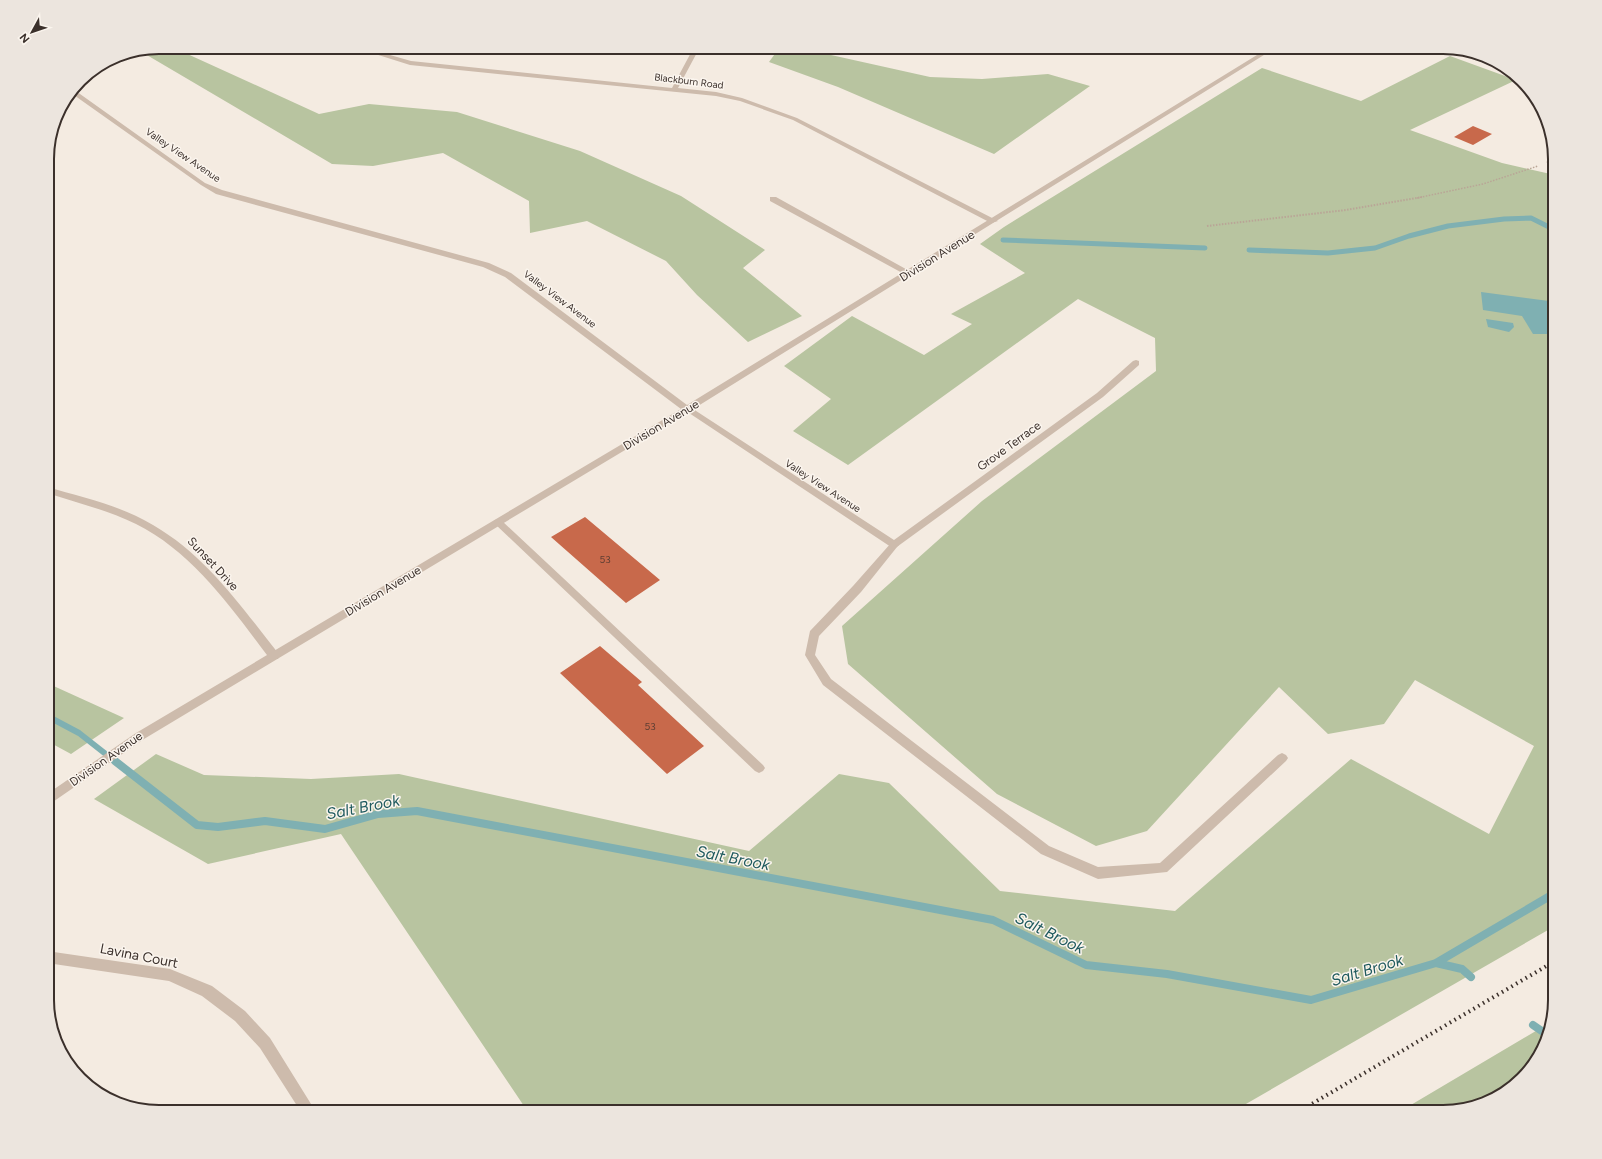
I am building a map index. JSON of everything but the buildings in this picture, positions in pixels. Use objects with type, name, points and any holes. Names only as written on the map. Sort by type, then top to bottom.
[{"type":"street","name":"Blackburn Road","points":[[380,54],[410,63],[674,89],[716,94],[742,100],[795,119],[994,221]]},
{"type":"street","points":[[674,89],[694,54]]},
{"type":"street","name":"Division Avenue","points":[[54,796],[140,736],[687,409],[910,273],[1263,54]]},
{"type":"street","name":"Valley View Avenue","points":[[77,94],[203,184],[219,192],[486,265],[508,275],[526,286],[687,409],[894,545]]},
{"type":"street","points":[[773,198],[910,273]]},
{"type":"street","name":"Grove Terrace","points":[[1136,364],[1100,395],[894,545],[858,589],[814,634],[810,656],[827,682],[1045,850],[1098,873],[1163,868],[1282,758]]},
{"type":"street","name":"Sunset Drive","points":[[54,492],[110,510],[149,526],[180,546],[211,577],[274,656]]},
{"type":"street","points":[[498,522],[759,768]]},
{"type":"street","name":"Lavina Court","points":[[54,957],[170,975],[207,992],[240,1016],[265,1043],[305,1105]]},
{"type":"path","points":[[1207,226],[1294,217],[1407,200],[1485,184],[1548,162]]},
{"type":"green space","points":[[187,54],[319,114],[369,104],[457,112],[580,151],[681,196],[765,250],[743,268],[802,316],[748,342],[697,295],[666,261],[587,221],[530,233],[529,201],[443,153],[373,166],[332,164],[147,55]]},
{"type":"green space","points":[[775,54],[826,54],[930,77],[982,79],[1048,74],[1090,86],[994,154],[838,87],[769,62]]},
{"type":"green space","points":[[1450,56],[1508,77],[1513,81],[1410,130],[1502,163],[1548,173],[1548,930],[1244,1105],[523,1105],[341,834],[208,864],[94,799],[156,754],[204,775],[311,779],[399,774],[749,851],[839,774],[889,783],[1000,891],[1175,911],[1351,759],[1489,834],[1534,746],[1415,680],[1384,724],[1328,734],[1279,687],[1147,831],[1096,846],[997,794],[848,664],[842,626],[982,501],[1156,371],[1155,338],[1078,299],[848,465],[793,431],[831,399],[784,366],[852,316],[924,355],[972,324],[951,314],[1025,273],[980,244],[1004,227],[1262,68],[1361,101]]},
{"type":"green space","points":[[54,686],[124,718],[71,754],[54,745]]},
{"type":"green space","points":[[1544,1026],[1537,1046],[1526,1064],[1517,1074],[1501,1087],[1483,1097],[1457,1104],[1411,1105]]},
{"type":"water","points":[[1481,292],[1548,301],[1548,334],[1533,334],[1522,316],[1483,310]]},
{"type":"water","points":[[1486,319],[1513,323],[1514,327],[1509,332],[1488,327]]},
{"type":"waterway","points":[[1249,250],[1328,253],[1375,248],[1409,236],[1448,226],[1504,219],[1531,218],[1548,226]]},
{"type":"waterway","points":[[1003,240],[1205,248]]},
{"type":"waterway","name":"Salt Brook","points":[[54,720],[79,733],[116,762]]},
{"type":"waterway","name":"Salt Brook","points":[[115,761],[197,825],[218,827],[265,821],[325,829],[378,814],[417,811],[993,920],[1086,965],[1167,974],[1311,1000],[1436,963]]},
{"type":"waterway","name":"Salt Brook","points":[[1436,963],[1548,897]]},
{"type":"waterway","name":"Salt Brook","points":[[1436,963],[1462,969],[1471,977]]},
{"type":"waterway","name":"Salt Brook","points":[[1533,1025],[1543,1032]]},
{"type":"railway","points":[[1310,1105],[1548,965]]}]
